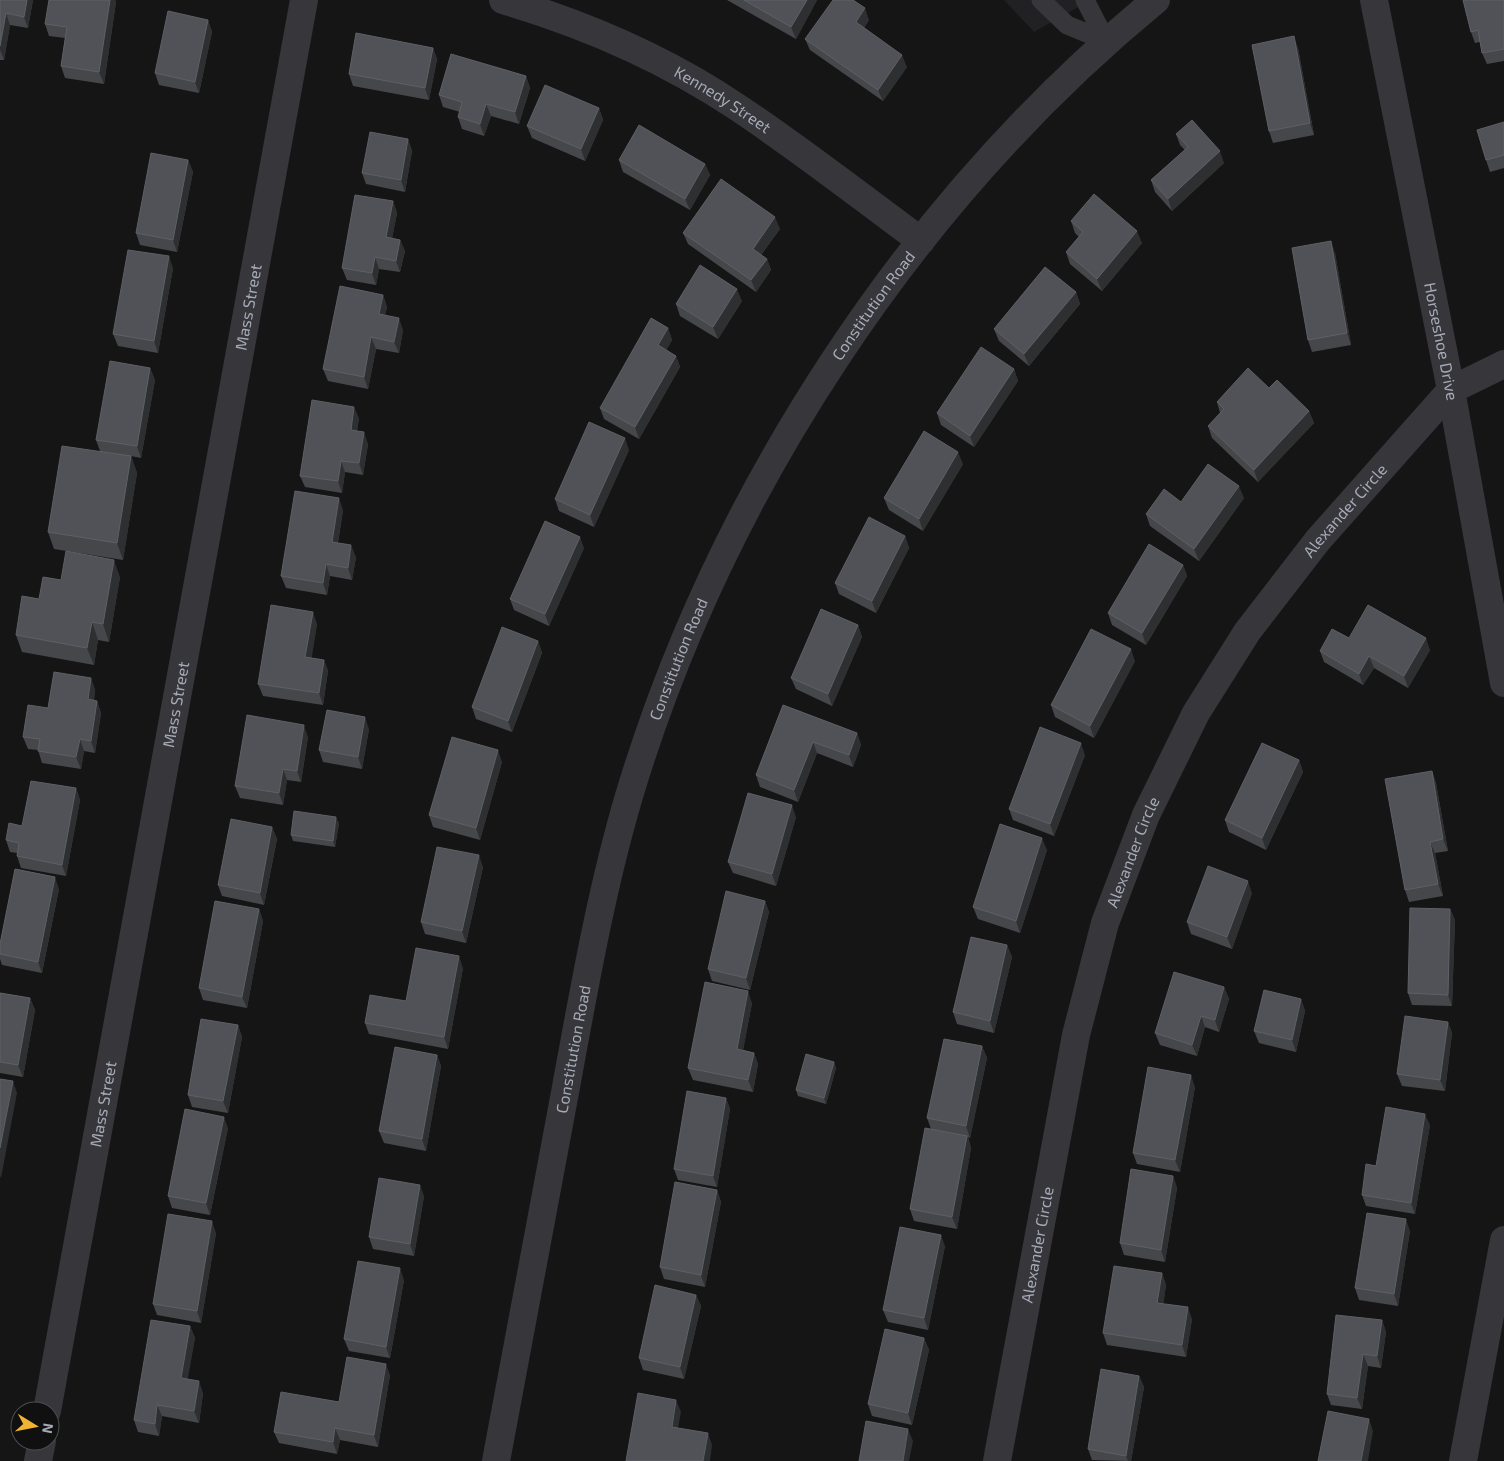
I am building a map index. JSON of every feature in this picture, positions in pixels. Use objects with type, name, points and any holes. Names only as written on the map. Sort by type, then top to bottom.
[{"type":"street","name":"Mass Street","points":[[49,1401],[304,0]]},
{"type":"street","name":"Kennedy Street","points":[[503,0],[539,11],[673,69],[736,107],[921,241]]},
{"type":"street","name":"Constitution Road","points":[[496,1461],[600,906],[629,796],[662,697],[703,600],[748,508],[793,428],[850,338],[921,241],[1002,147],[1106,41],[1156,0]]},
{"type":"street","name":"Horseshoe Drive","points":[[1374,0],[1451,390],[1504,683]]},
{"type":"street","name":"Alexander Circle","points":[[997,1461],[1076,1035],[1105,923],[1146,815],[1196,713],[1247,632],[1318,540],[1451,390],[1504,364]]},
{"type":"street","points":[[1464,1461],[1504,1240]]},
{"type":"lane","points":[[1041,0],[1067,25],[1106,41]]},
{"type":"lane","points":[[1085,0],[1106,41]]},
{"type":"shaded area","points":[[1004,0],[1091,0],[1034,32]]},
{"type":"building","points":[[0,0],[27,0],[24,17],[6,13],[0,46]]},
{"type":"building","points":[[49,0],[110,0],[99,72],[61,66],[67,27],[45,24]]},
{"type":"building","points":[[744,0],[807,0],[791,27]]},
{"type":"building","points":[[833,0],[853,0],[865,8],[856,22],[902,55],[878,90],[805,39]]},
{"type":"building","points":[[1463,0],[1504,0],[1504,49],[1482,53],[1478,30],[1471,32]]},
{"type":"building","points":[[168,11],[208,20],[195,82],[155,73]]},
{"type":"building","points":[[356,33],[433,48],[425,88],[349,74]]},
{"type":"building","points":[[1294,36],[1310,123],[1269,131],[1252,45]]},
{"type":"building","points":[[451,54],[526,76],[515,112],[486,104],[480,124],[458,117],[462,102],[439,95]]},
{"type":"building","points":[[545,85],[599,108],[581,149],[527,126]]},
{"type":"building","points":[[1192,120],[1220,151],[1168,199],[1151,180],[1188,147],[1176,134]]},
{"type":"building","points":[[1504,122],[1504,155],[1486,160],[1477,130]]},
{"type":"building","points":[[639,125],[705,164],[685,199],[619,160]]},
{"type":"building","points":[[370,132],[408,139],[401,180],[362,173]]},
{"type":"building","points":[[151,153],[188,160],[173,240],[136,233]]},
{"type":"building","points":[[721,179],[775,217],[753,249],[767,259],[751,280],[683,233]]},
{"type":"building","points":[[1094,194],[1137,231],[1097,279],[1066,252],[1083,232],[1071,221]]},
{"type":"building","points":[[355,195],[393,201],[386,237],[400,240],[396,261],[375,257],[372,273],[342,268]]},
{"type":"building","points":[[1331,241],[1347,333],[1308,340],[1292,248]]},
{"type":"building","points":[[128,250],[169,256],[154,341],[113,334]]},
{"type":"building","points":[[700,265],[737,289],[713,327],[676,304]]},
{"type":"building","points":[[1045,267],[1076,292],[1024,354],[994,329]]},
{"type":"building","points":[[340,286],[383,295],[379,314],[399,318],[394,342],[371,337],[364,377],[323,369]]},
{"type":"building","points":[[651,318],[668,328],[658,345],[676,356],[635,427],[600,408]]},
{"type":"building","points":[[981,347],[1014,369],[970,436],[937,413]]},
{"type":"building","points":[[110,361],[150,368],[137,446],[96,440]]},
{"type":"building","points":[[1248,368],[1269,388],[1277,380],[1309,411],[1254,470],[1208,426],[1224,409],[1217,402]]},
{"type":"building","points":[[312,400],[354,407],[351,430],[364,432],[359,463],[341,461],[338,481],[300,476]]},
{"type":"building","points":[[589,422],[625,438],[590,515],[555,499]]},
{"type":"building","points":[[924,431],[958,452],[919,519],[884,498]]},
{"type":"building","points":[[62,446],[131,456],[117,543],[48,532]]},
{"type":"building","points":[[1208,464],[1239,486],[1194,549],[1146,514],[1164,489],[1181,502]]},
{"type":"building","points":[[295,491],[339,498],[332,542],[351,545],[348,568],[326,564],[323,583],[281,576]]},
{"type":"building","points":[[869,517],[905,536],[872,601],[835,583]]},
{"type":"building","points":[[545,521],[580,537],[545,614],[510,599]]},
{"type":"building","points":[[1149,544],[1183,565],[1142,633],[1108,613]]},
{"type":"building","points":[[66,551],[114,560],[103,624],[92,622],[87,648],[16,635],[22,596],[39,599],[43,577],[61,580]]},
{"type":"building","points":[[271,605],[313,612],[305,657],[324,660],[319,693],[258,684]]},
{"type":"building","points":[[1368,605],[1426,638],[1404,676],[1369,656],[1359,674],[1320,651],[1332,629],[1349,638]]},
{"type":"building","points":[[821,609],[858,625],[828,694],[791,678]]},
{"type":"building","points":[[502,627],[538,641],[508,721],[472,707]]},
{"type":"building","points":[[1091,629],[1131,649],[1090,726],[1051,705]]},
{"type":"building","points":[[54,672],[91,678],[88,699],[97,701],[91,741],[80,739],[76,757],[38,751],[40,739],[23,737],[28,705],[48,708]]},
{"type":"building","points":[[783,705],[857,733],[849,755],[813,742],[794,790],[756,775]]},
{"type":"building","points":[[327,710],[365,717],[358,757],[319,750]]},
{"type":"building","points":[[247,715],[304,725],[297,771],[283,769],[279,793],[235,786]]},
{"type":"building","points":[[1040,727],[1081,743],[1050,824],[1009,809]]},
{"type":"building","points":[[452,737],[498,750],[476,828],[429,815]]},
{"type":"building","points":[[1262,743],[1299,760],[1262,838],[1225,820]]},
{"type":"building","points":[[1432,771],[1443,839],[1430,842],[1438,884],[1405,890],[1385,779]]},
{"type":"building","points":[[31,781],[76,788],[62,865],[17,856],[19,843],[6,840],[9,823],[22,826]]},
{"type":"building","points":[[748,793],[792,805],[772,874],[728,862]]},
{"type":"building","points":[[294,811],[336,817],[333,841],[291,835]]},
{"type":"building","points":[[231,819],[272,827],[260,893],[218,885]]},
{"type":"building","points":[[1000,824],[1042,838],[1016,921],[973,907]]},
{"type":"building","points":[[437,847],[479,855],[462,931],[421,922]]},
{"type":"building","points":[[1208,866],[1248,881],[1227,937],[1187,922]]},
{"type":"building","points":[[15,869],[55,877],[38,962],[0,954],[0,944]]},
{"type":"building","points":[[726,891],[765,901],[746,978],[708,969]]},
{"type":"building","points":[[215,901],[259,909],[242,997],[199,988]]},
{"type":"building","points":[[1410,908],[1450,909],[1448,995],[1408,993]]},
{"type":"building","points":[[971,937],[1007,945],[990,1021],[953,1012]]},
{"type":"building","points":[[416,948],[459,956],[444,1037],[365,1023],[370,995],[406,1001]]},
{"type":"building","points":[[1174,972],[1224,987],[1215,1020],[1201,1016],[1192,1045],[1155,1033]]},
{"type":"building","points":[[705,982],[748,991],[737,1049],[754,1053],[748,1080],[688,1068]]},
{"type":"building","points":[[1264,990],[1301,999],[1292,1040],[1254,1031]]},
{"type":"building","points":[[0,993],[30,998],[18,1065],[0,1062]]},
{"type":"building","points":[[1405,1016],[1448,1022],[1440,1080],[1397,1074]]},
{"type":"building","points":[[201,1019],[238,1025],[223,1101],[188,1095]]},
{"type":"building","points":[[944,1039],[982,1046],[966,1126],[927,1118]]},
{"type":"building","points":[[395,1047],[437,1055],[422,1139],[379,1131]]},
{"type":"building","points":[[806,1054],[834,1062],[824,1098],[796,1090]]},
{"type":"building","points":[[1148,1067],[1191,1075],[1175,1160],[1133,1153]]},
{"type":"building","points":[[0,1079],[13,1081],[0,1148]]},
{"type":"building","points":[[687,1091],[726,1098],[713,1176],[674,1169]]},
{"type":"building","points":[[1386,1107],[1425,1114],[1411,1203],[1362,1195],[1366,1164],[1376,1166]]},
{"type":"building","points":[[185,1109],[224,1117],[206,1203],[168,1196]]},
{"type":"building","points":[[925,1128],[967,1136],[952,1217],[910,1209]]},
{"type":"building","points":[[1131,1169],[1173,1176],[1161,1250],[1120,1243]]},
{"type":"building","points":[[379,1178],[420,1185],[410,1244],[369,1237]]},
{"type":"building","points":[[675,1182],[717,1190],[701,1275],[660,1267]]},
{"type":"building","points":[[1367,1213],[1406,1219],[1394,1294],[1355,1288]]},
{"type":"building","points":[[168,1214],[212,1221],[197,1311],[153,1304]]},
{"type":"building","points":[[900,1227],[941,1235],[924,1318],[883,1310]]},
{"type":"building","points":[[358,1261],[400,1268],[386,1347],[344,1339]]},
{"type":"building","points":[[1114,1266],[1162,1273],[1157,1303],[1188,1307],[1182,1345],[1103,1333]]},
{"type":"building","points":[[655,1285],[696,1295],[680,1367],[639,1358]]},
{"type":"building","points":[[1336,1315],[1382,1320],[1377,1356],[1363,1354],[1357,1398],[1327,1394]]},
{"type":"building","points":[[151,1320],[190,1326],[181,1378],[199,1381],[194,1411],[157,1405],[155,1424],[134,1420]]},
{"type":"building","points":[[885,1329],[924,1338],[908,1413],[868,1404]]},
{"type":"building","points":[[347,1357],[386,1364],[374,1435],[335,1428],[333,1442],[274,1432],[281,1392],[339,1402]]},
{"type":"building","points":[[1101,1369],[1139,1376],[1126,1456],[1088,1449]]},
{"type":"building","points":[[638,1393],[676,1400],[672,1427],[708,1433],[703,1461],[626,1461]]},
{"type":"building","points":[[1328,1411],[1369,1419],[1361,1461],[1318,1461]]},
{"type":"building","points":[[866,1421],[908,1429],[903,1461],[859,1461]]}]
